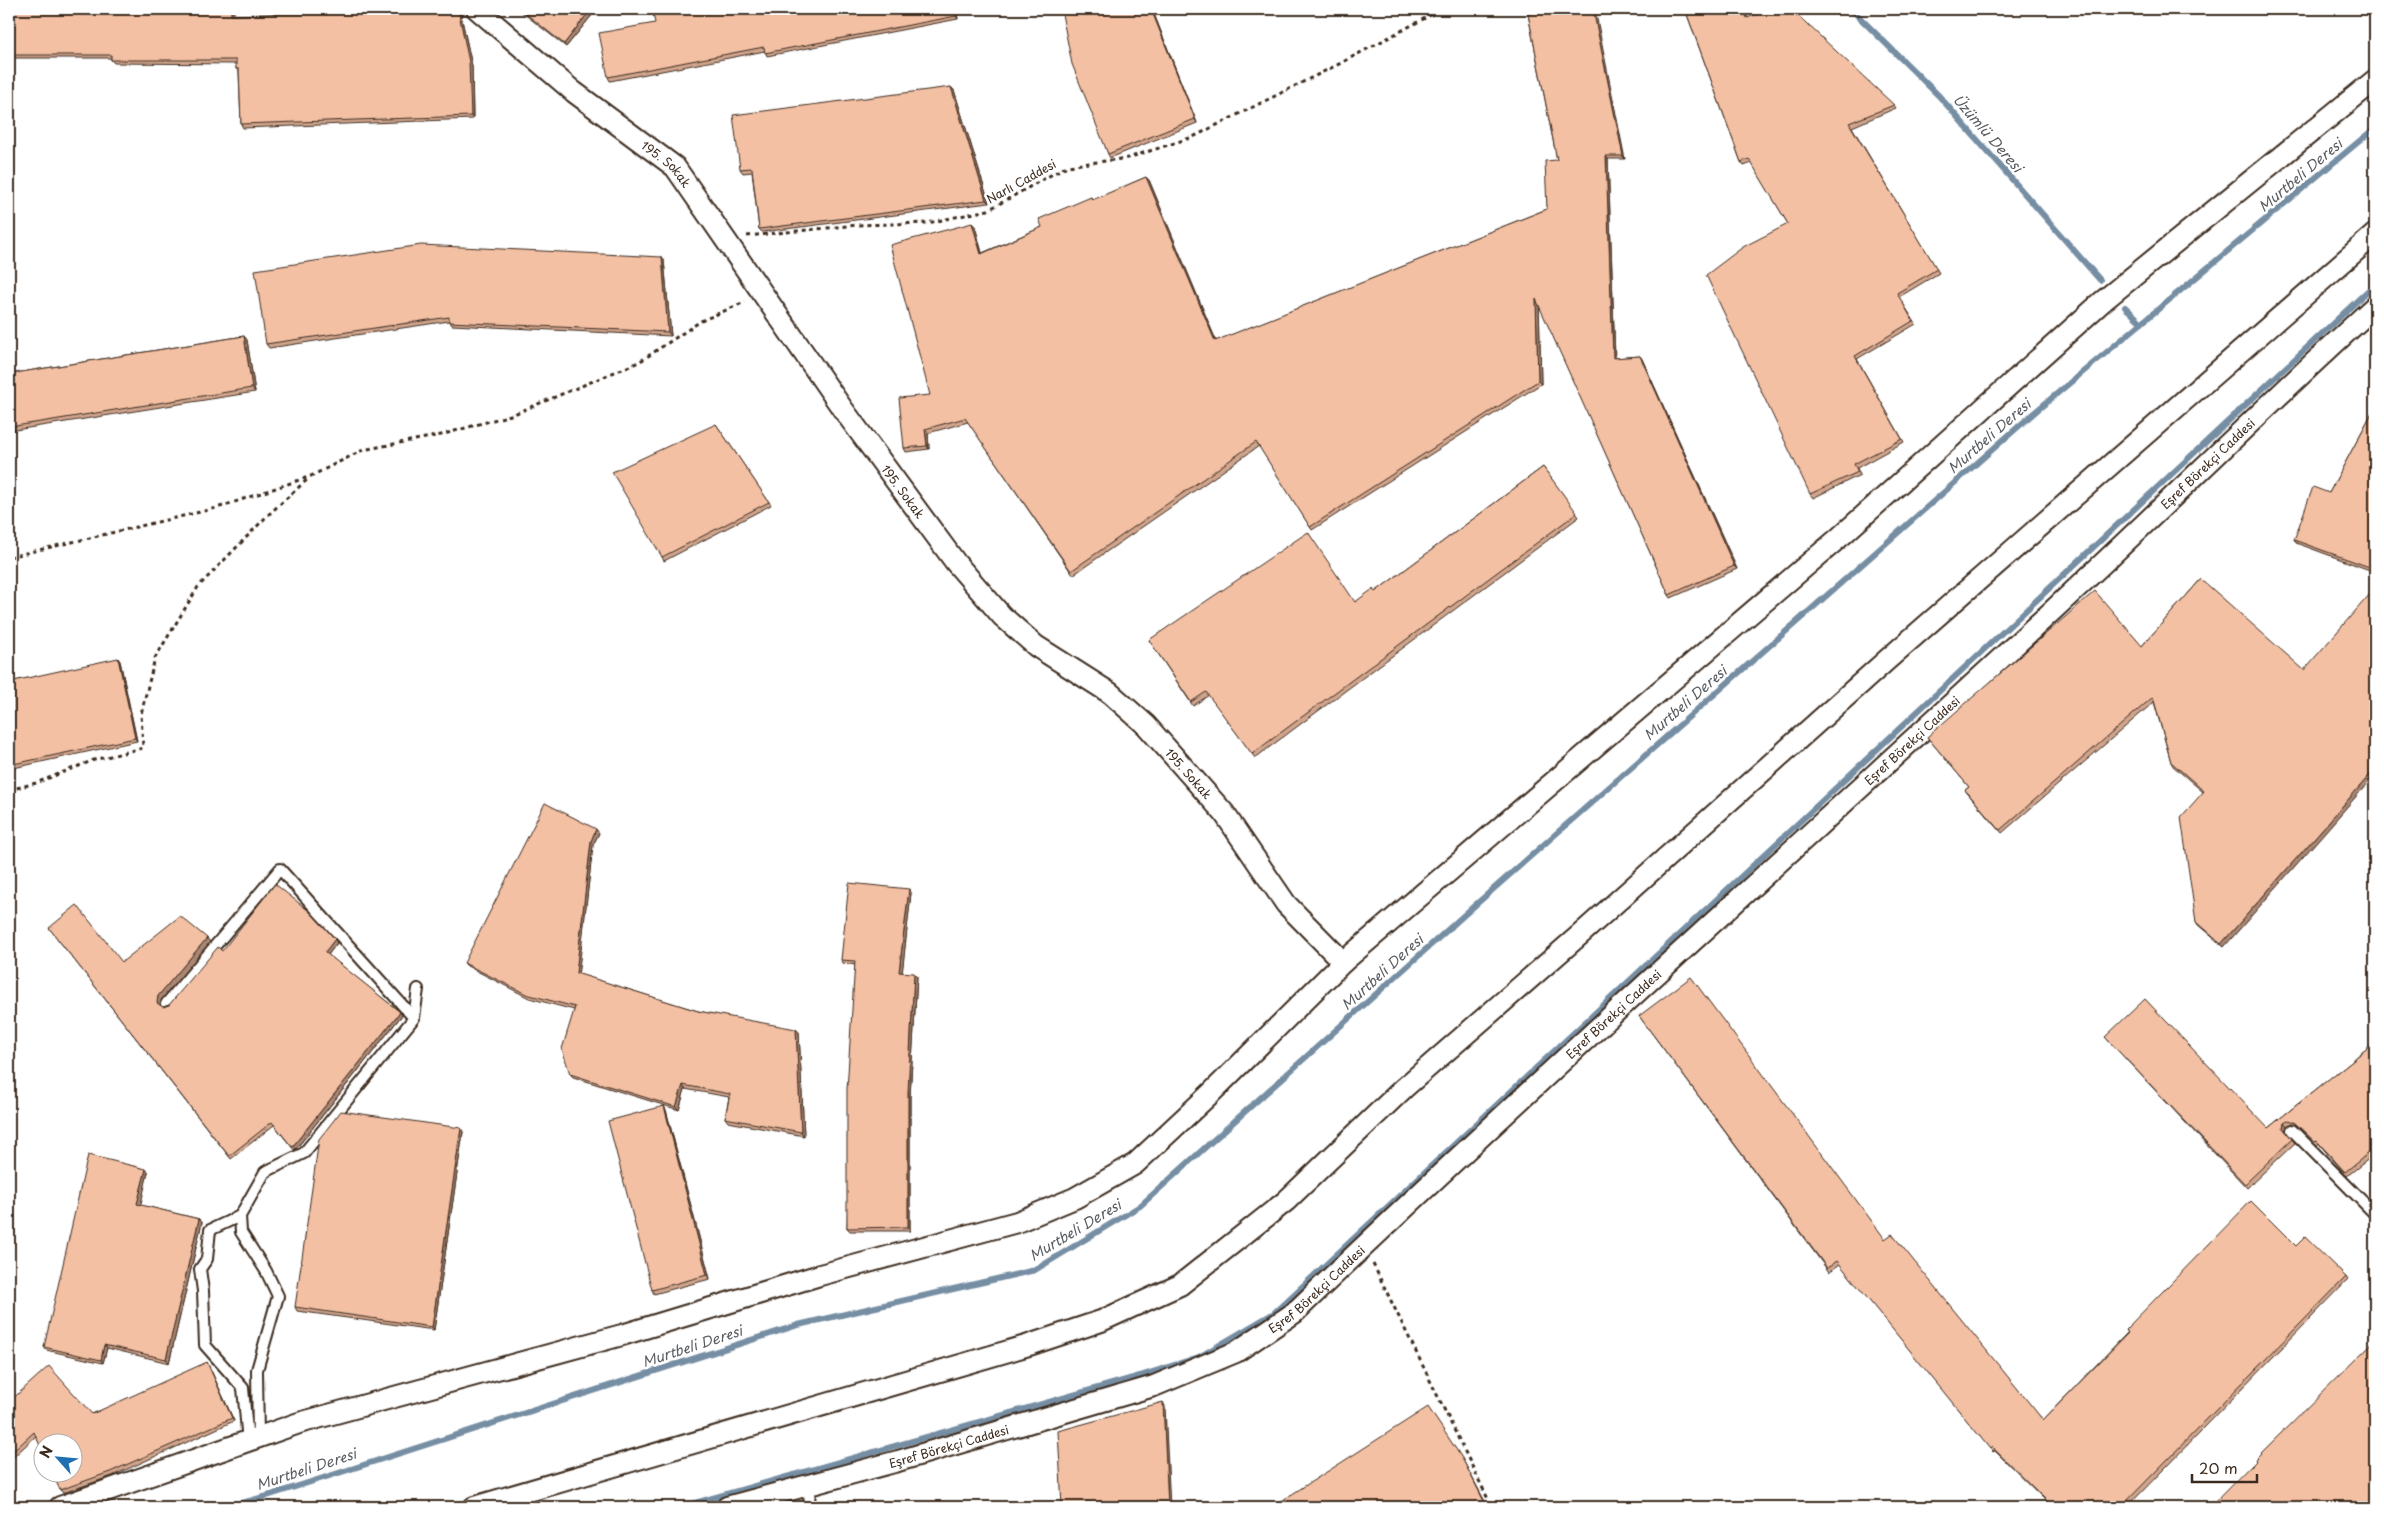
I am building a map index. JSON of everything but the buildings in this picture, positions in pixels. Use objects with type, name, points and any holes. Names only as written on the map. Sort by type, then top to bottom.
[{"type":"street","name":"195. Sokak","points":[[477,9],[574,92],[675,167],[842,408],[945,548],[989,601],[1002,616],[1036,646],[1110,693],[1146,725],[1224,813],[1286,904],[1343,962]]},
{"type":"street","points":[[60,1507],[299,1423],[622,1335],[820,1275],[1017,1222],[1075,1198],[1134,1164],[1210,1094],[1343,962],[1841,536],[2102,301],[2375,80]]},
{"type":"street","points":[[474,1507],[1029,1345],[1101,1321],[1180,1285],[1286,1201],[1404,1088],[1582,933],[1896,652],[2375,234]]},
{"type":"street","name":"Eşref Börekçi Caddesi","points":[[727,1507],[1154,1386],[1236,1352],[1294,1313],[1640,987],[2053,611],[2265,407],[2375,306]]},
{"type":"lane","points":[[166,1004],[280,869],[414,1018]]},
{"type":"lane","points":[[253,1440],[257,1370],[278,1296],[266,1271],[241,1232],[240,1216],[265,1172],[304,1153],[414,1018],[418,989]]},
{"type":"lane","points":[[2292,1130],[2375,1214]]},
{"type":"lane","points":[[240,1216],[210,1230],[207,1259],[200,1269],[205,1345],[243,1388],[253,1440]]},
{"type":"lane","points":[[809,1507],[810,1485]]},
{"type":"path","name":"Narlı Caddesi","points":[[724,239],[857,225],[928,223],[988,210],[1067,166],[1128,158],[1192,137],[1341,63],[1442,9]]},
{"type":"path","points":[[9,556],[217,508],[311,476],[363,450],[441,435],[514,414],[639,362],[702,321],[763,294]]},
{"type":"path","points":[[9,790],[36,783],[94,760],[143,748],[141,714],[155,658],[198,587],[268,515],[311,476]]},
{"type":"path","points":[[1364,1246],[1492,1507]]},
{"type":"waterway","name":"Üzümlü Deresi","points":[[1851,9],[1939,96],[2100,280]]},
{"type":"waterway","name":"Murtbeli Deresi","points":[[226,1507],[264,1497],[798,1325],[1035,1270],[1140,1206],[1473,907],[2035,412],[2375,128]]},
{"type":"waterway","points":[[681,1507],[1140,1376],[1199,1357],[1274,1313],[2375,284]]},
{"type":"waterway","name":"Üzümlü Deresi","points":[[2125,307],[2142,323]]}]
